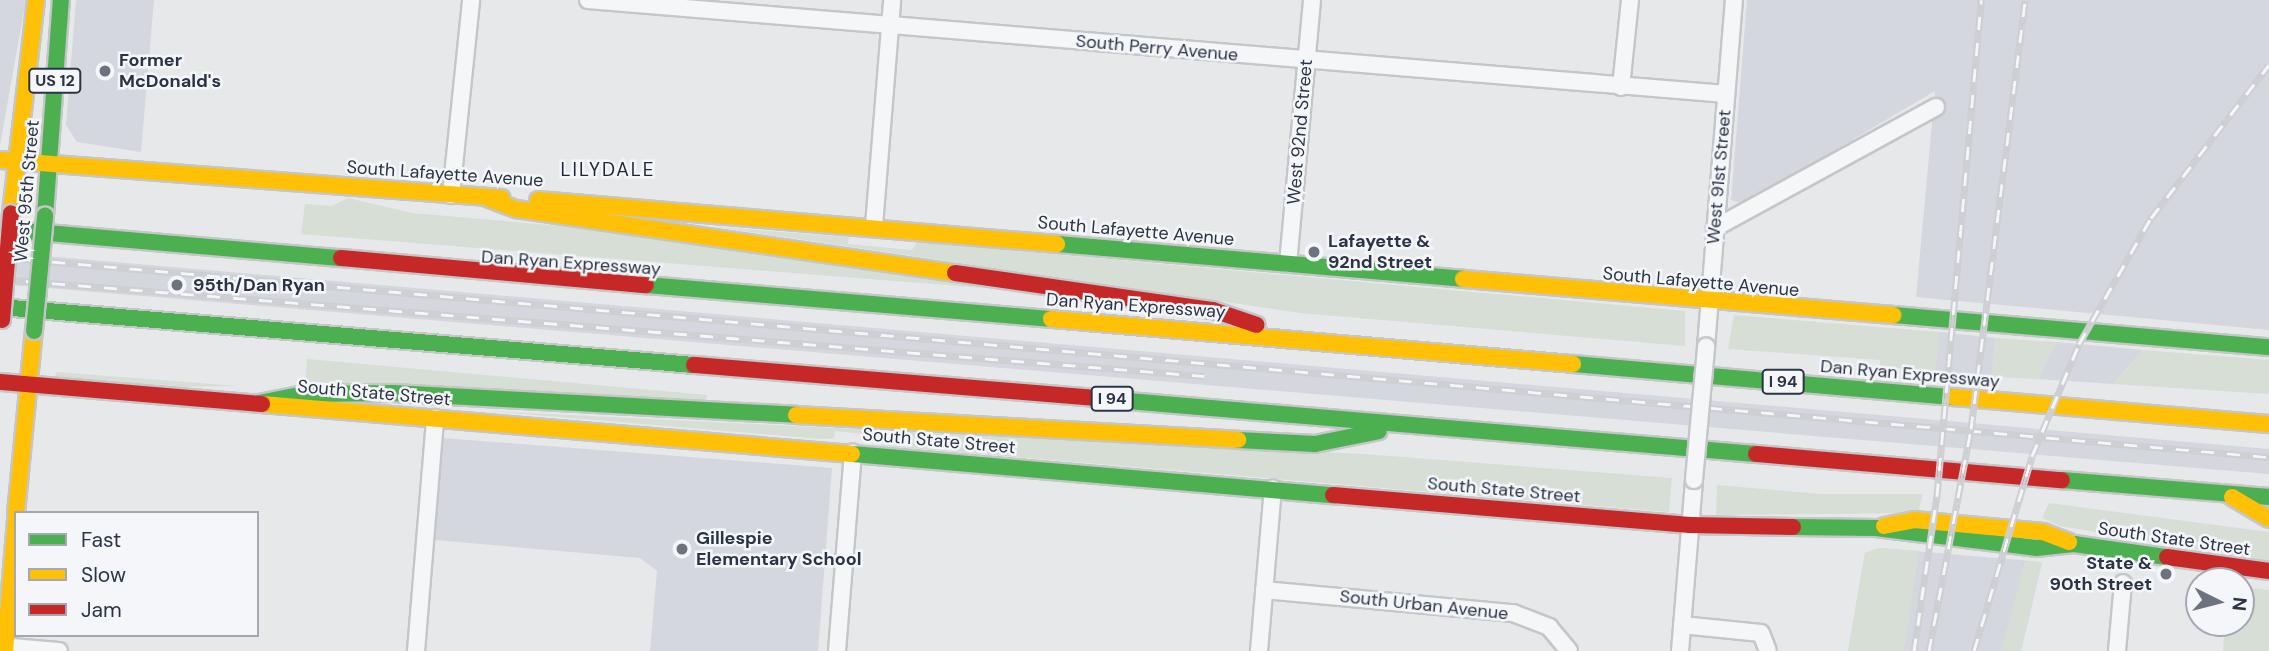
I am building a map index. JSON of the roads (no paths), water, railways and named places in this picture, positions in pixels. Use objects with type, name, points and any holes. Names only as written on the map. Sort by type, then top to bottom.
[{"type":"main road","name":"West 95th Street","points":[[0,330],[11,214],[8,160],[36,0]]},
{"type":"main road","name":"West 95th Street","points":[[30,385],[61,0]]},
{"type":"main road","name":"South Lafayette Avenue","points":[[8,160],[874,226],[1709,303],[2269,347]]},
{"type":"main road","points":[[487,198],[516,209],[1213,310],[1296,338]]},
{"type":"main road","name":"Dan Ryan Expressway","points":[[0,229],[479,275],[1296,338],[2269,424]]},
{"type":"main road","name":"I 94","points":[[0,307],[2269,497]]},
{"type":"main road","name":"South State Street","points":[[0,382],[1690,525],[1876,528],[1913,520],[2043,532],[2074,544],[2269,571]]},
{"type":"main road","name":"US 12","points":[[16,511],[30,385]]},
{"type":"main road","points":[[259,403],[305,394],[393,393],[1315,444],[1409,425]]},
{"type":"main road","points":[[2224,492],[2269,519]]},
{"type":"main road","points":[[3,648],[14,539]]},
{"type":"street","points":[[451,195],[471,0]]},
{"type":"street","name":"South Perry Avenue","points":[[588,0],[1726,94]]},
{"type":"street","points":[[874,226],[892,0]]},
{"type":"street","name":"West 92nd Street","points":[[1288,264],[1312,0]]},
{"type":"street","points":[[1621,87],[1630,0]]},
{"type":"street","name":"West 91st Street","points":[[1680,651],[1734,0]]},
{"type":"street","points":[[1715,228],[1937,107]]},
{"type":"street","points":[[416,651],[435,418]]},
{"type":"street","points":[[837,651],[853,453]]},
{"type":"street","points":[[1259,651],[1273,489]]},
{"type":"street","points":[[2117,651],[2123,583]]},
{"type":"street","name":"South Urban Avenue","points":[[1264,590],[1513,613],[1549,626],[1569,651]]},
{"type":"street","points":[[1682,625],[1761,633],[1768,651]]},
{"type":"street","points":[[3,648],[59,651]]},
{"type":"railway","points":[[1914,651],[1937,496],[1981,0]]},
{"type":"railway","points":[[1929,651],[1971,429],[2025,0]]},
{"type":"railway","points":[[1974,651],[2032,456],[2079,344],[2151,218],[2269,65]]},
{"type":"railway","points":[[0,257],[2269,457]]},
{"type":"railway","points":[[0,279],[1204,376]]},
{"type":"place","name":"Former McDonald's","points":[[105,71]]},
{"type":"place","name":"Lafayette & 92nd Street","points":[[1314,252]]},
{"type":"place","name":"95th/Dan Ryan","points":[[177,285]]},
{"type":"place","name":"Gillespie Elementary School","points":[[682,549]]},
{"type":"place","name":"State & 90th Street","points":[[2166,574]]},
{"type":"district","name":"LILYDALE","points":[[608,170]]}]
